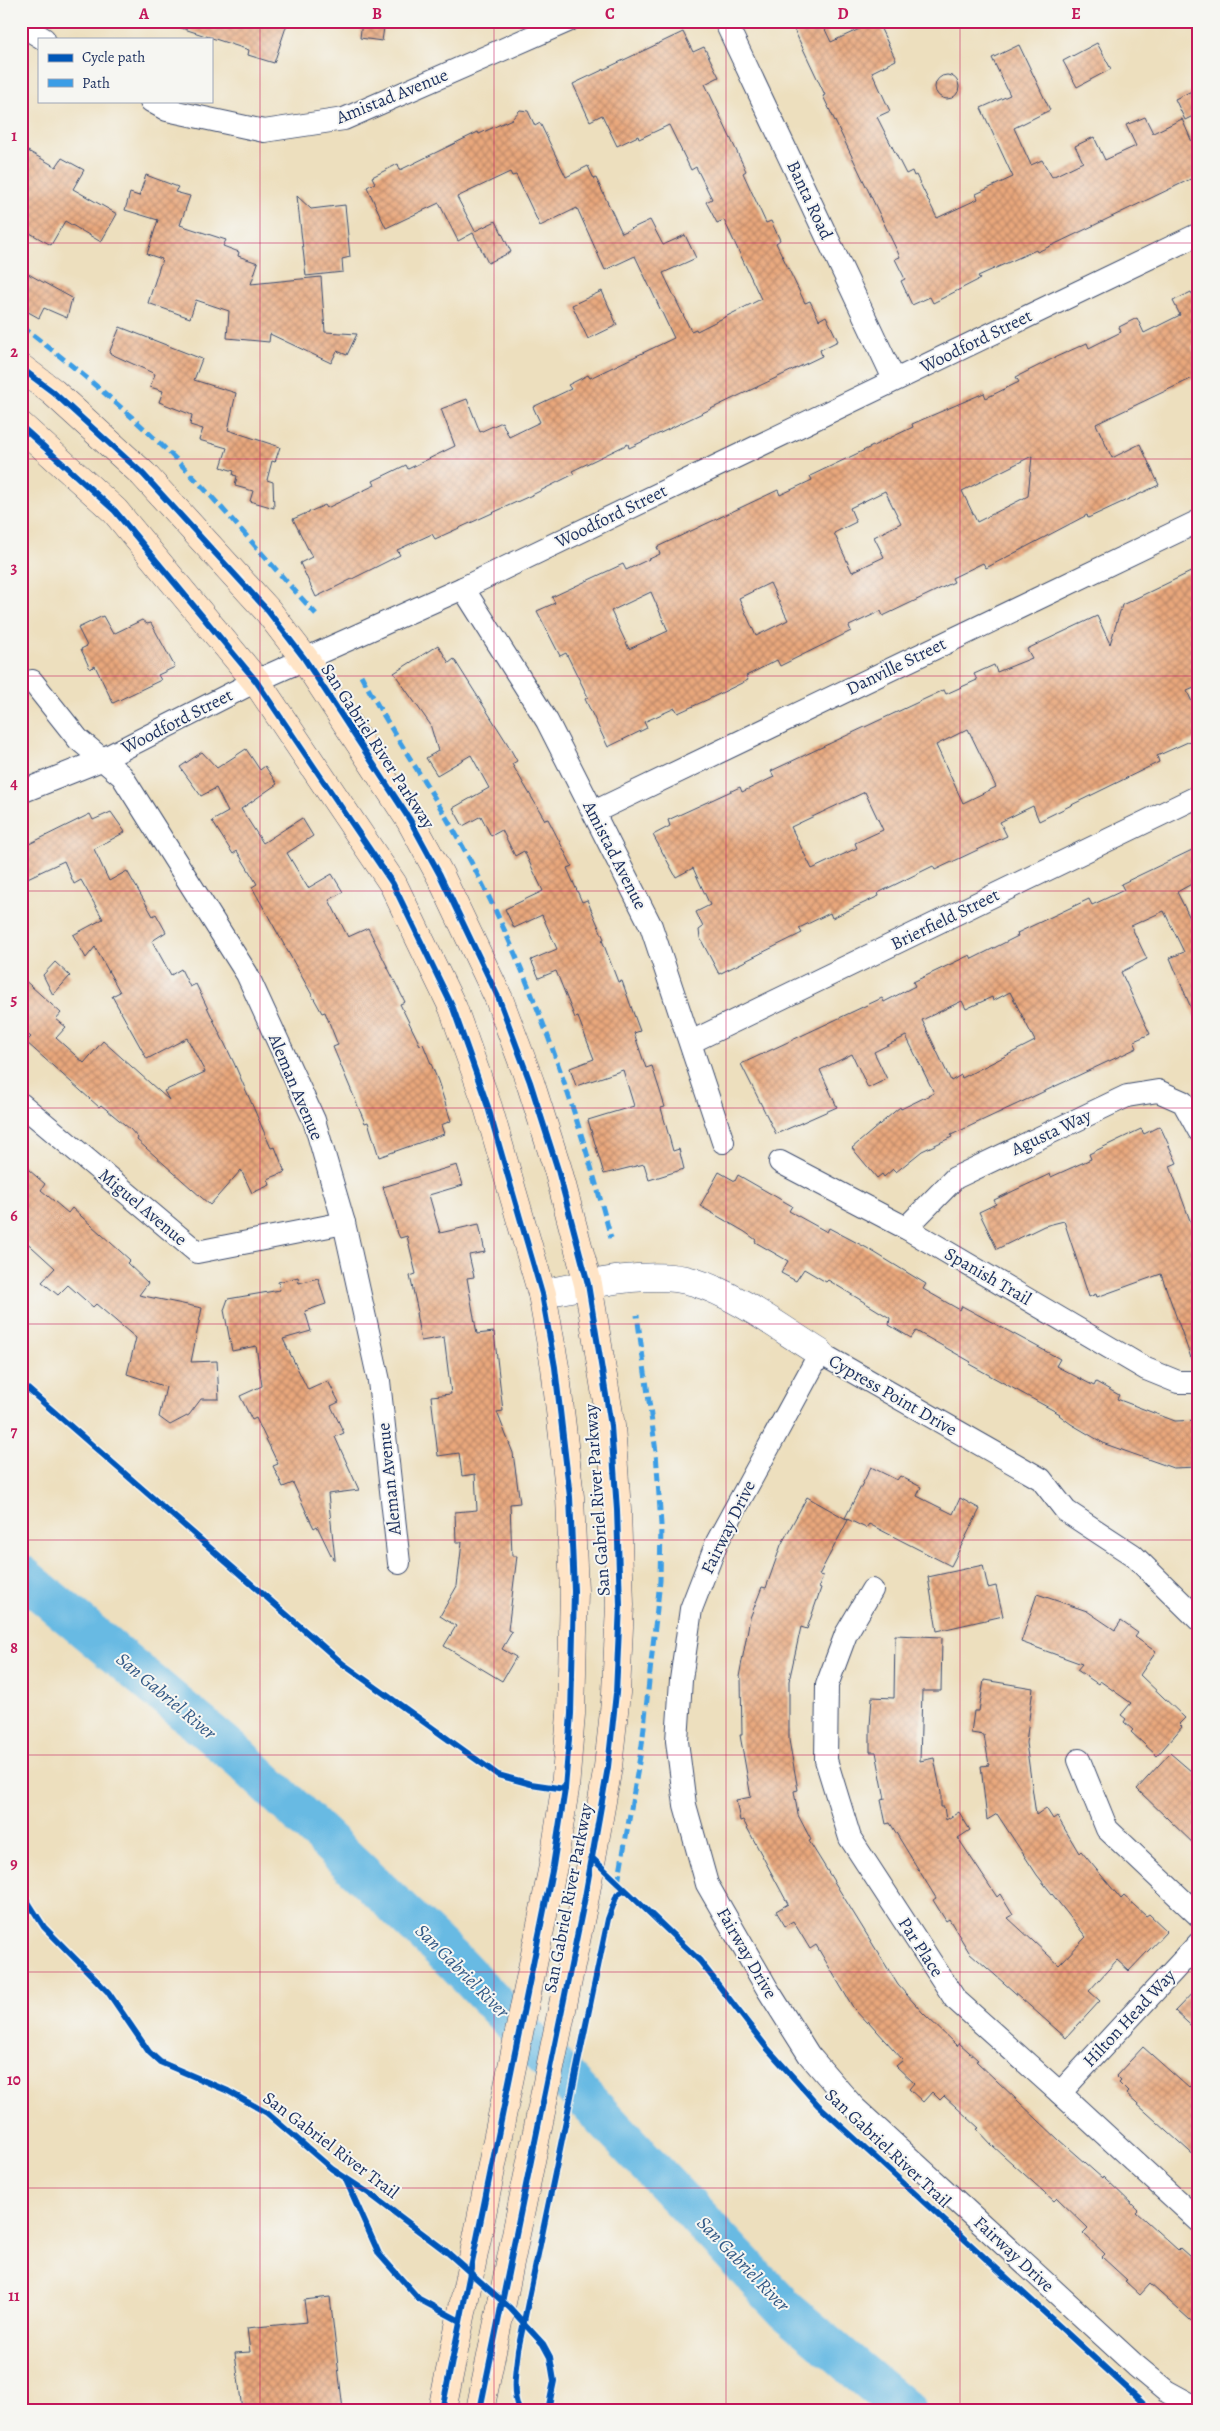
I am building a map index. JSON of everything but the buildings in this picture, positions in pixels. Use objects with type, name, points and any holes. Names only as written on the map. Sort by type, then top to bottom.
[{"type":"main road","name":"San Gabriel River Parkway","points":[[21,368],[53,392],[142,474],[268,611],[304,658],[410,820],[440,875],[499,999],[530,1082],[558,1170],[588,1284],[611,1426],[617,1510],[620,1605],[616,1693],[608,1767],[585,1897],[480,2410]]},
{"type":"main road","name":"San Gabriel River Parkway","points":[[21,426],[115,511],[256,681],[393,884],[452,1008],[488,1107],[542,1294],[555,1367],[570,1497],[574,1591],[571,1714],[564,1789],[553,1866],[442,2410]]},
{"type":"street","name":"Amistad Avenue","points":[[153,102],[167,110],[264,131],[344,119],[568,21]]},
{"type":"street","name":"Banta Road","points":[[725,21],[894,380]]},
{"type":"street","points":[[21,25],[42,38]]},
{"type":"street","name":"Woodford Street","points":[[21,792],[101,760],[304,658],[463,588],[1199,234]]},
{"type":"street","name":"Danville Street","points":[[594,812],[1199,521]]},
{"type":"street","name":"Amistad Avenue","points":[[463,588],[547,721],[651,926],[723,1142]]},
{"type":"street","name":"Aleman Avenue","points":[[32,681],[78,740],[122,776],[247,974],[314,1120],[344,1223],[379,1380],[399,1563]]},
{"type":"street","name":"Brierfield Street","points":[[691,1042],[1199,796]]},
{"type":"street","name":"Agusta Way","points":[[906,1228],[955,1178],[1128,1096],[1158,1091],[1183,1102],[1199,1131]]},
{"type":"street","name":"Miguel Avenue","points":[[21,1104],[197,1252],[344,1223]]},
{"type":"street","name":"Spanish Trail","points":[[780,1162],[906,1228],[1146,1369],[1178,1382],[1199,1382]]},
{"type":"street","name":"Cypress Point Drive","points":[[542,1294],[588,1284],[635,1278],[664,1278],[692,1281],[726,1295],[820,1353],[1041,1479],[1066,1511],[1134,1555],[1199,1620]]},
{"type":"street","name":"Fairway Drive","points":[[820,1353],[717,1542],[691,1609],[681,1680],[677,1742],[685,1805],[707,1884],[768,1990],[809,2055],[854,2107],[1136,2366],[1166,2390],[1199,2409]]},
{"type":"street","name":"Par Place","points":[[872,1590],[846,1634],[827,1686],[826,1760],[850,1838],[955,1999],[1060,2092],[1199,2221]]},
{"type":"street","points":[[1079,1760],[1107,1829],[1199,1916]]},
{"type":"street","name":"Hilton Head Way","points":[[1060,2092],[1199,1943]]},
{"type":"waterway","name":"San Gabriel River","points":[[21,1575],[240,1758],[457,1964],[787,2311],[905,2410]]},
{"type":"marked path","points":[[21,326],[104,393],[174,457],[316,614]]},
{"type":"marked path","points":[[361,675],[463,847],[509,941],[549,1038],[582,1138],[611,1238]]},
{"type":"marked path","points":[[618,1883],[642,1745],[660,1581],[661,1525],[656,1452],[637,1315]]},
{"type":"cycle path","points":[[21,368],[53,392],[143,474],[268,611],[304,658],[410,820],[440,875],[499,999],[530,1082],[558,1170],[588,1284],[611,1426],[617,1510],[620,1605],[616,1693],[608,1767],[585,1897],[480,2410]]},
{"type":"cycle path","points":[[21,426],[115,511],[256,681],[393,884],[453,1008],[488,1107],[542,1294],[555,1367],[570,1497],[574,1591],[571,1714],[565,1789],[553,1866],[442,2410]]},
{"type":"cycle path","points":[[21,1383],[343,1664],[498,1775],[531,1784],[565,1789]]},
{"type":"cycle path","name":"San Gabriel River Trail","points":[[591,1857],[700,1961],[767,2048],[818,2105],[1151,2410]]},
{"type":"cycle path","points":[[519,2410],[515,2396],[518,2350],[608,1919],[617,1895],[625,1890]]},
{"type":"cycle path","name":"San Gabriel River Trail","points":[[21,1891],[44,1927],[108,1992],[149,2052],[160,2062],[228,2091],[267,2113],[332,2169],[370,2194],[447,2252],[510,2308],[543,2344],[550,2357],[554,2381],[548,2410]]},
{"type":"cycle path","name":"San Gabriel River Trail","points":[[346,2180],[379,2254],[419,2299],[460,2321]]}]
